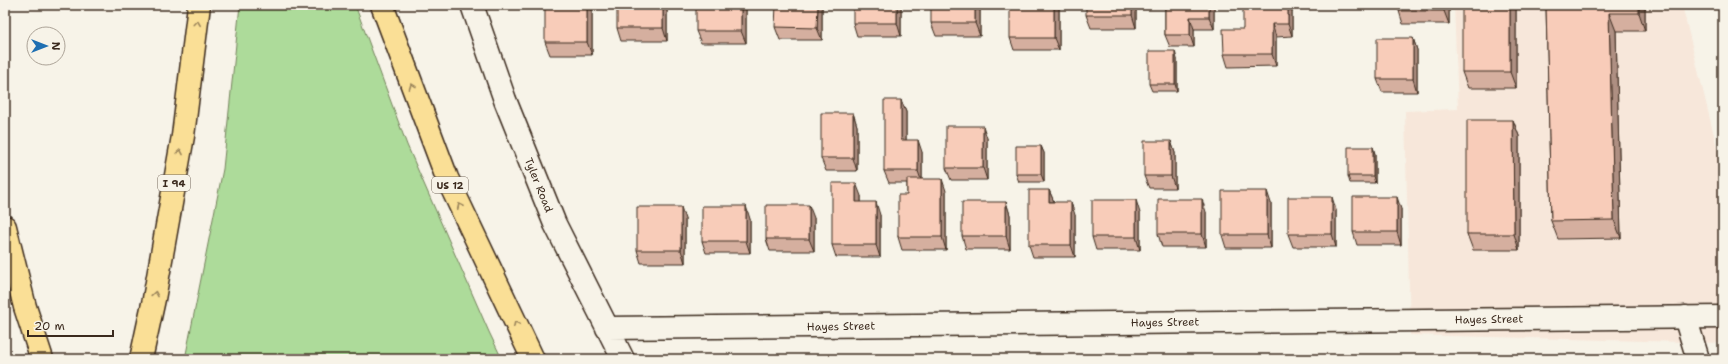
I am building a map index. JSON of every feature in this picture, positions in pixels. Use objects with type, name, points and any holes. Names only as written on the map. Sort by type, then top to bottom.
[{"type":"highway","name":"I 94","points":[[141,359],[154,299],[183,136],[199,5]]},
{"type":"highway","name":"US 12","points":[[382,5],[447,178],[533,359]]},
{"type":"highway","points":[[5,227],[25,307],[42,359]]},
{"type":"street","name":"Tyler Road","points":[[472,5],[505,100],[555,224],[623,359]]},
{"type":"street","points":[[1685,317],[1698,359]]},
{"type":"street","name":"Hayes Street","points":[[607,328],[1723,317]]},
{"type":"shaded area","points":[[1454,5],[1682,5],[1723,172],[1723,343],[1410,335],[1405,111],[1458,109]]},
{"type":"green space","points":[[240,5],[355,5],[407,145],[502,359],[185,359],[223,169]]},
{"type":"building","points":[[545,5],[587,5],[587,42],[545,42]]},
{"type":"building","points":[[617,5],[663,5],[663,28],[617,28]]},
{"type":"building","points":[[696,5],[741,5],[741,31],[696,31]]},
{"type":"building","points":[[776,5],[818,5],[817,28],[775,27]]},
{"type":"building","points":[[853,5],[897,5],[897,23],[853,23]]},
{"type":"building","points":[[931,5],[975,5],[975,23],[931,23]]},
{"type":"building","points":[[1010,5],[1054,5],[1054,38],[1010,38]]},
{"type":"building","points":[[1086,5],[1132,5],[1132,15],[1086,15]]},
{"type":"building","points":[[1165,5],[1209,5],[1209,17],[1190,17],[1190,35],[1165,35]]},
{"type":"building","points":[[1243,5],[1288,5],[1288,24],[1272,24],[1272,54],[1224,54],[1223,29],[1243,29]]},
{"type":"building","points":[[1399,5],[1444,5],[1444,11],[1399,11]]},
{"type":"building","points":[[1462,5],[1510,5],[1510,72],[1462,72]]},
{"type":"building","points":[[1546,5],[1639,5],[1639,13],[1609,13],[1614,220],[1551,221]]},
{"type":"building","points":[[1377,38],[1413,38],[1413,79],[1377,79]]},
{"type":"building","points":[[1149,51],[1175,51],[1175,84],[1149,84]]},
{"type":"building","points":[[884,100],[901,100],[901,140],[918,140],[918,171],[884,171]]},
{"type":"building","points":[[821,113],[853,113],[853,158],[821,158]]},
{"type":"building","points":[[1467,120],[1513,120],[1514,234],[1467,234]]},
{"type":"building","points":[[946,126],[983,126],[983,168],[946,168]]},
{"type":"building","points":[[1144,141],[1171,141],[1171,176],[1144,176]]},
{"type":"building","points":[[1016,146],[1041,146],[1041,174],[1016,174]]},
{"type":"building","points":[[1348,147],[1373,147],[1373,176],[1348,176]]},
{"type":"building","points":[[907,179],[942,179],[942,237],[898,237],[898,195],[907,195]]},
{"type":"building","points":[[832,183],[856,183],[856,202],[876,202],[876,245],[832,245]]},
{"type":"building","points":[[1029,190],[1049,190],[1049,202],[1071,202],[1071,245],[1029,245]]},
{"type":"building","points":[[1222,191],[1267,191],[1267,235],[1222,235]]},
{"type":"building","points":[[1288,197],[1332,197],[1332,234],[1288,234]]},
{"type":"building","points":[[1353,197],[1397,197],[1397,232],[1353,232]]},
{"type":"building","points":[[1158,199],[1202,199],[1202,234],[1158,234]]},
{"type":"building","points":[[1092,200],[1136,200],[1136,237],[1092,237]]},
{"type":"building","points":[[962,202],[1006,202],[1006,236],[962,236]]},
{"type":"building","points":[[766,205],[809,205],[809,239],[766,239]]},
{"type":"building","points":[[702,206],[746,206],[746,241],[702,241]]},
{"type":"building","points":[[637,207],[681,207],[681,250],[637,250]]}]
